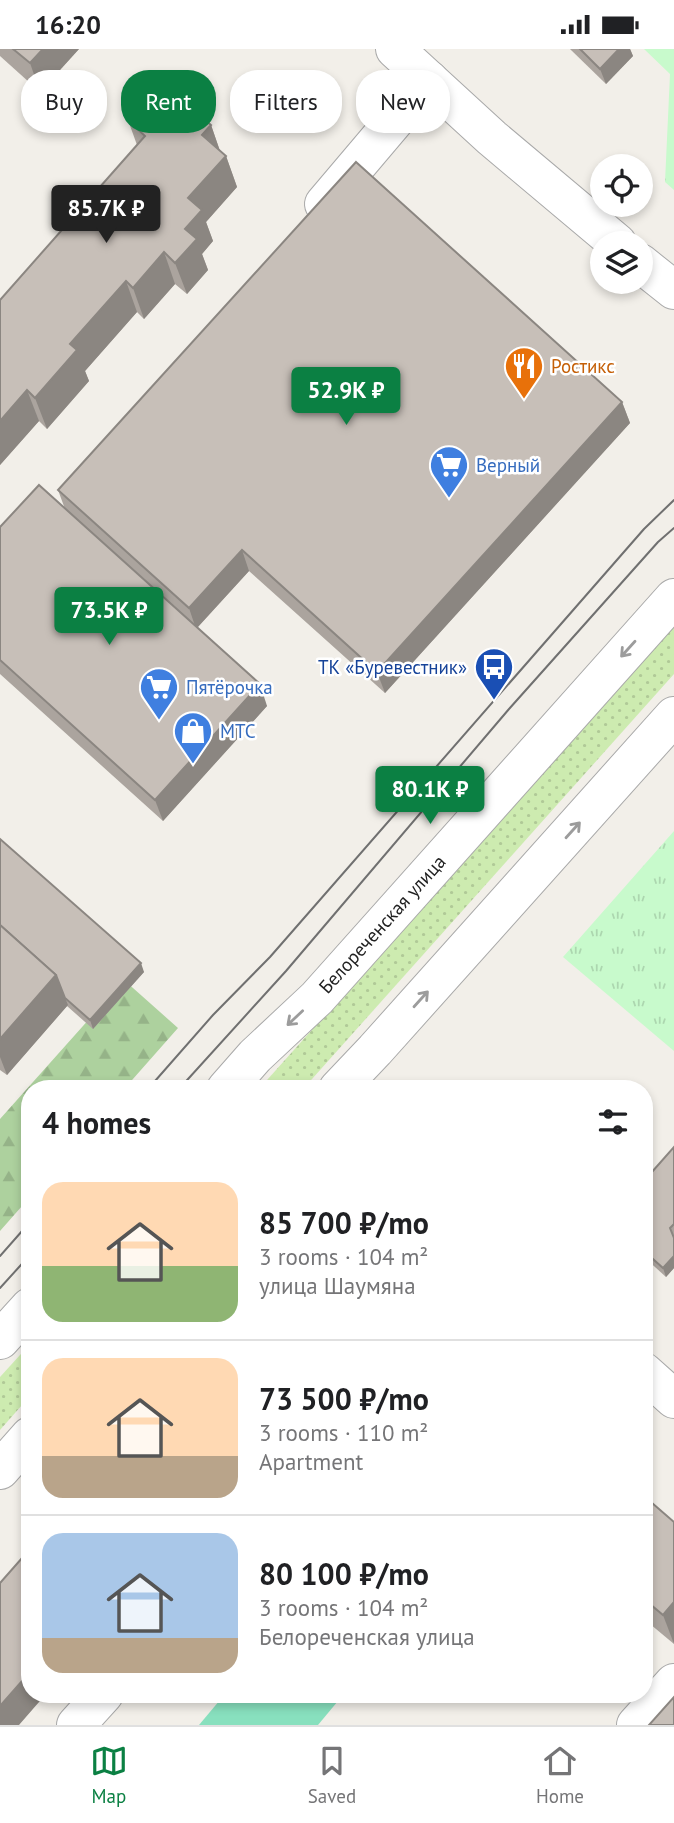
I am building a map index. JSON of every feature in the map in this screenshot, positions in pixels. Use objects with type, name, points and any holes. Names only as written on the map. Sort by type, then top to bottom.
[{"type":"street","points":[[395,49],[418,70]]},
{"type":"street","points":[[450,99],[603,231]]},
{"type":"street","points":[[299,233],[384,133]]},
{"type":"street","points":[[653,273],[674,290]]},
{"type":"street","name":"Белореченская улица","points":[[234,1080],[255,1056],[317,998],[674,599]]},
{"type":"street","points":[[347,1080],[674,716]]},
{"type":"street","points":[[0,1340],[21,1317]]},
{"type":"street","points":[[653,1380],[674,1399]]},
{"type":"street","points":[[0,1470],[21,1446]]},
{"type":"street","points":[[76,1725],[96,1703]]},
{"type":"green space","points":[[644,49],[674,49],[674,190],[665,182],[670,74]]},
{"type":"green space","points":[[674,625],[674,674],[311,1080],[267,1080]]},
{"type":"green space","points":[[674,831],[674,1051],[563,957]]},
{"type":"green space","points":[[124,980],[178,1028],[132,1080],[35,1080]]},
{"type":"green space","points":[[21,1095],[21,1207],[0,1231],[0,1119]]},
{"type":"green space","points":[[21,1354],[21,1406],[0,1430],[0,1377]]},
{"type":"green space","points":[[217,1703],[336,1703],[318,1725],[199,1725]]},
{"type":"building","points":[[13,49],[43,49],[30,63]]},
{"type":"building","points":[[580,49],[619,49],[600,69]]},
{"type":"building","points":[[142,133],[204,133],[202,135],[226,156],[188,198],[202,210],[185,229],[197,239],[175,263],[164,252],[133,288],[126,281],[70,344],[77,350],[35,398],[27,390],[0,421],[0,300],[145,136]]},
{"type":"building","points":[[356,162],[622,402],[377,672],[242,550],[189,608],[58,490]]},
{"type":"building","points":[[39,485],[260,684],[155,800],[0,660],[0,527]]},
{"type":"building","points":[[0,839],[141,963],[90,1020],[65,998],[56,975],[0,925]]},
{"type":"building","points":[[0,925],[56,975],[0,1039]]},
{"type":"building","points":[[674,1147],[674,1224],[670,1228],[674,1238],[674,1256],[663,1268],[653,1259],[653,1171]]},
{"type":"building","points":[[653,1504],[674,1522],[674,1602],[663,1615],[653,1607]]},
{"type":"building","points":[[21,1559],[21,1682],[0,1706],[0,1583]]},
{"type":"building","points":[[674,1697],[674,1725],[649,1725]]},
{"type":"tram line","points":[[156,1080],[213,1015],[270,957],[644,529],[674,500]]},
{"type":"tram line","points":[[187,1080],[286,971],[509,709],[658,542],[674,528]]},
{"type":"tram line","points":[[0,1256],[21,1232]]},
{"type":"tram line","points":[[0,1288],[21,1265]]},
{"type":"place","name":"Ростикс","points":[[524,400]]},
{"type":"place","name":"Верный","points":[[449,499]]},
{"type":"place","name":"ТК «Буревестник»","points":[[494,701]]},
{"type":"place","name":"Пятёрочка","points":[[159,721]]},
{"type":"place","name":"МТС","points":[[193,765]]}]
